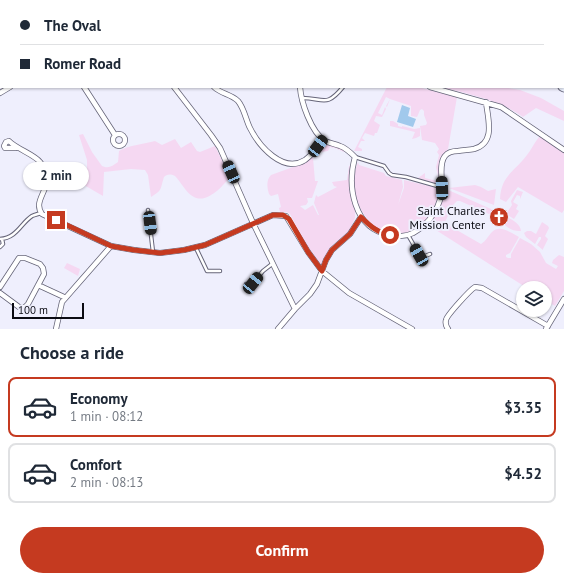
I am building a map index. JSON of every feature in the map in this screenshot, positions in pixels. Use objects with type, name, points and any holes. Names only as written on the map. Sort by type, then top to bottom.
[{"type":"street","points":[[85,88],[116,134]]},
{"type":"street","points":[[175,88],[220,148],[272,264],[295,309]]},
{"type":"street","points":[[215,88],[220,92],[233,97],[238,102],[256,138],[269,153],[279,160],[292,164],[304,161],[323,140]]},
{"type":"street","points":[[300,88],[302,98],[312,125],[323,140],[342,146],[355,157],[351,184],[356,208],[361,217],[370,226],[384,234],[398,236],[408,235],[422,228],[437,209],[442,188],[442,163],[445,156],[452,151],[474,149],[485,142],[490,132],[486,102]]},
{"type":"street","points":[[434,88],[486,102],[508,111],[564,150]]},
{"type":"street","points":[[16,148],[38,159],[42,163],[46,172],[46,188],[38,203],[41,212],[111,246],[160,253],[184,250],[205,245],[273,215],[286,216],[308,252],[322,271],[349,293],[412,329]]},
{"type":"street","points":[[278,329],[314,289],[326,260],[332,250],[350,234],[361,217]]},
{"type":"street","points":[[56,329],[60,307],[64,297],[111,246]]},
{"type":"street","points":[[0,287],[16,260],[22,258],[40,264],[43,268],[44,274],[28,304],[24,307],[19,307],[0,293]]},
{"type":"street","points":[[38,285],[64,297]]},
{"type":"street","points":[[448,329],[446,325],[446,318],[475,287],[482,288],[547,327],[564,299]]},
{"type":"lane","points":[[302,98],[325,101],[335,97],[342,88]]},
{"type":"lane","points":[[355,157],[384,166],[392,175],[406,177],[442,188]]},
{"type":"lane","points":[[148,210],[153,252]]},
{"type":"lane","points":[[0,247],[3,244],[1,239],[18,230],[32,216],[41,212]]},
{"type":"lane","points":[[408,235],[420,256],[423,257],[430,254]]},
{"type":"lane","points":[[195,247],[207,271],[220,271]]},
{"type":"lane","points":[[246,284],[250,285],[253,283],[272,264]]},
{"type":"shaded area","points":[[386,88],[422,88],[457,97],[448,149],[442,158],[441,179],[439,182],[435,183],[418,178],[425,173],[425,178],[437,181],[438,176],[436,167],[439,155],[437,152],[439,149],[435,143],[422,140],[420,126],[426,125],[427,123],[424,111],[422,109],[417,117],[411,116],[411,106],[386,97],[378,113],[382,115],[385,107],[386,109],[382,117],[376,116],[374,121],[380,125],[377,133],[375,133],[374,136],[365,133],[362,138],[365,141],[361,141],[358,147],[362,149],[362,151],[354,151]]},
{"type":"shaded area","points":[[445,88],[508,88],[520,90],[541,98],[564,111],[564,121],[536,108],[523,117],[504,106],[473,95]]},
{"type":"shaded area","points":[[390,121],[393,121],[398,124],[398,126],[402,127],[414,129],[420,128],[420,136],[412,139],[415,132],[390,126]]},
{"type":"shaded area","points":[[83,134],[92,152],[102,166],[107,167],[110,167],[118,162],[119,151],[132,146],[155,141],[162,145],[175,139],[181,148],[191,142],[197,151],[200,152],[215,146],[230,177],[214,193],[199,199],[188,193],[175,176],[168,175],[164,177],[158,193],[151,197],[148,175],[145,170],[131,169],[104,172],[103,196],[84,185],[76,171],[87,169],[87,160],[79,135]]},
{"type":"shaded area","points":[[539,137],[542,137],[564,153],[564,210],[562,213],[518,187],[506,202],[500,199],[501,191],[506,179],[527,155]]},
{"type":"shaded area","points":[[328,144],[347,151],[344,152],[330,147],[328,151],[321,152],[313,158],[315,181],[318,181],[312,198],[307,198],[308,202],[306,205],[300,206],[305,210],[313,205],[319,215],[314,203],[316,195],[318,197],[337,187],[334,186],[332,182],[347,180],[349,166],[351,165],[349,189],[355,210],[355,218],[349,231],[333,245],[322,264],[319,264],[314,259],[290,214],[287,212],[280,212],[279,208],[281,207],[278,194],[271,196],[269,194],[267,184],[271,175],[304,163],[322,146]]},
{"type":"shaded area","points":[[358,162],[359,165],[384,173],[386,176],[402,180],[403,187],[398,205],[404,188],[404,180],[433,187],[440,191],[433,209],[427,219],[413,231],[399,235],[385,232],[372,224],[362,212],[356,196],[354,179]]},
{"type":"shaded area","points":[[74,174],[76,180],[72,186],[49,187],[49,175]]},
{"type":"shaded area","points":[[475,185],[488,191],[496,189],[494,205],[449,188]]},
{"type":"shaded area","points":[[446,189],[491,209],[495,215],[491,220],[491,215],[457,201],[453,205],[445,222],[448,225],[481,244],[495,230],[502,229],[513,233],[519,237],[510,253],[506,255],[508,258],[511,258],[511,254],[520,238],[531,244],[540,252],[546,263],[556,269],[558,266],[552,263],[553,260],[559,255],[564,257],[564,291],[555,306],[552,304],[552,281],[516,281],[428,225],[439,210]]},
{"type":"shaded area","points":[[517,190],[523,192],[520,199],[520,196],[517,195],[513,202],[518,205],[516,209],[519,211],[514,219],[506,214],[512,205],[511,201]]},
{"type":"shaded area","points":[[501,214],[516,223],[521,231],[507,227],[500,218],[499,215]]},
{"type":"shaded area","points":[[542,222],[549,228],[545,236],[548,239],[543,250],[537,245],[541,237],[539,237],[535,244],[526,237],[524,233],[531,231],[536,234]]},
{"type":"shaded area","points":[[67,263],[80,269],[78,276],[64,268]]},
{"type":"water","points":[[402,105],[410,108],[408,116],[416,119],[413,127],[397,122]]},
{"type":"place","name":"Saint Charles Mission Center","points":[[499,217]]},
{"type":"route","points":[[56,220],[111,246],[160,253],[184,250],[205,245],[273,215],[283,215],[289,219],[308,252],[322,271],[332,250],[350,234],[361,217],[370,226],[378,231],[390,235]]}]
